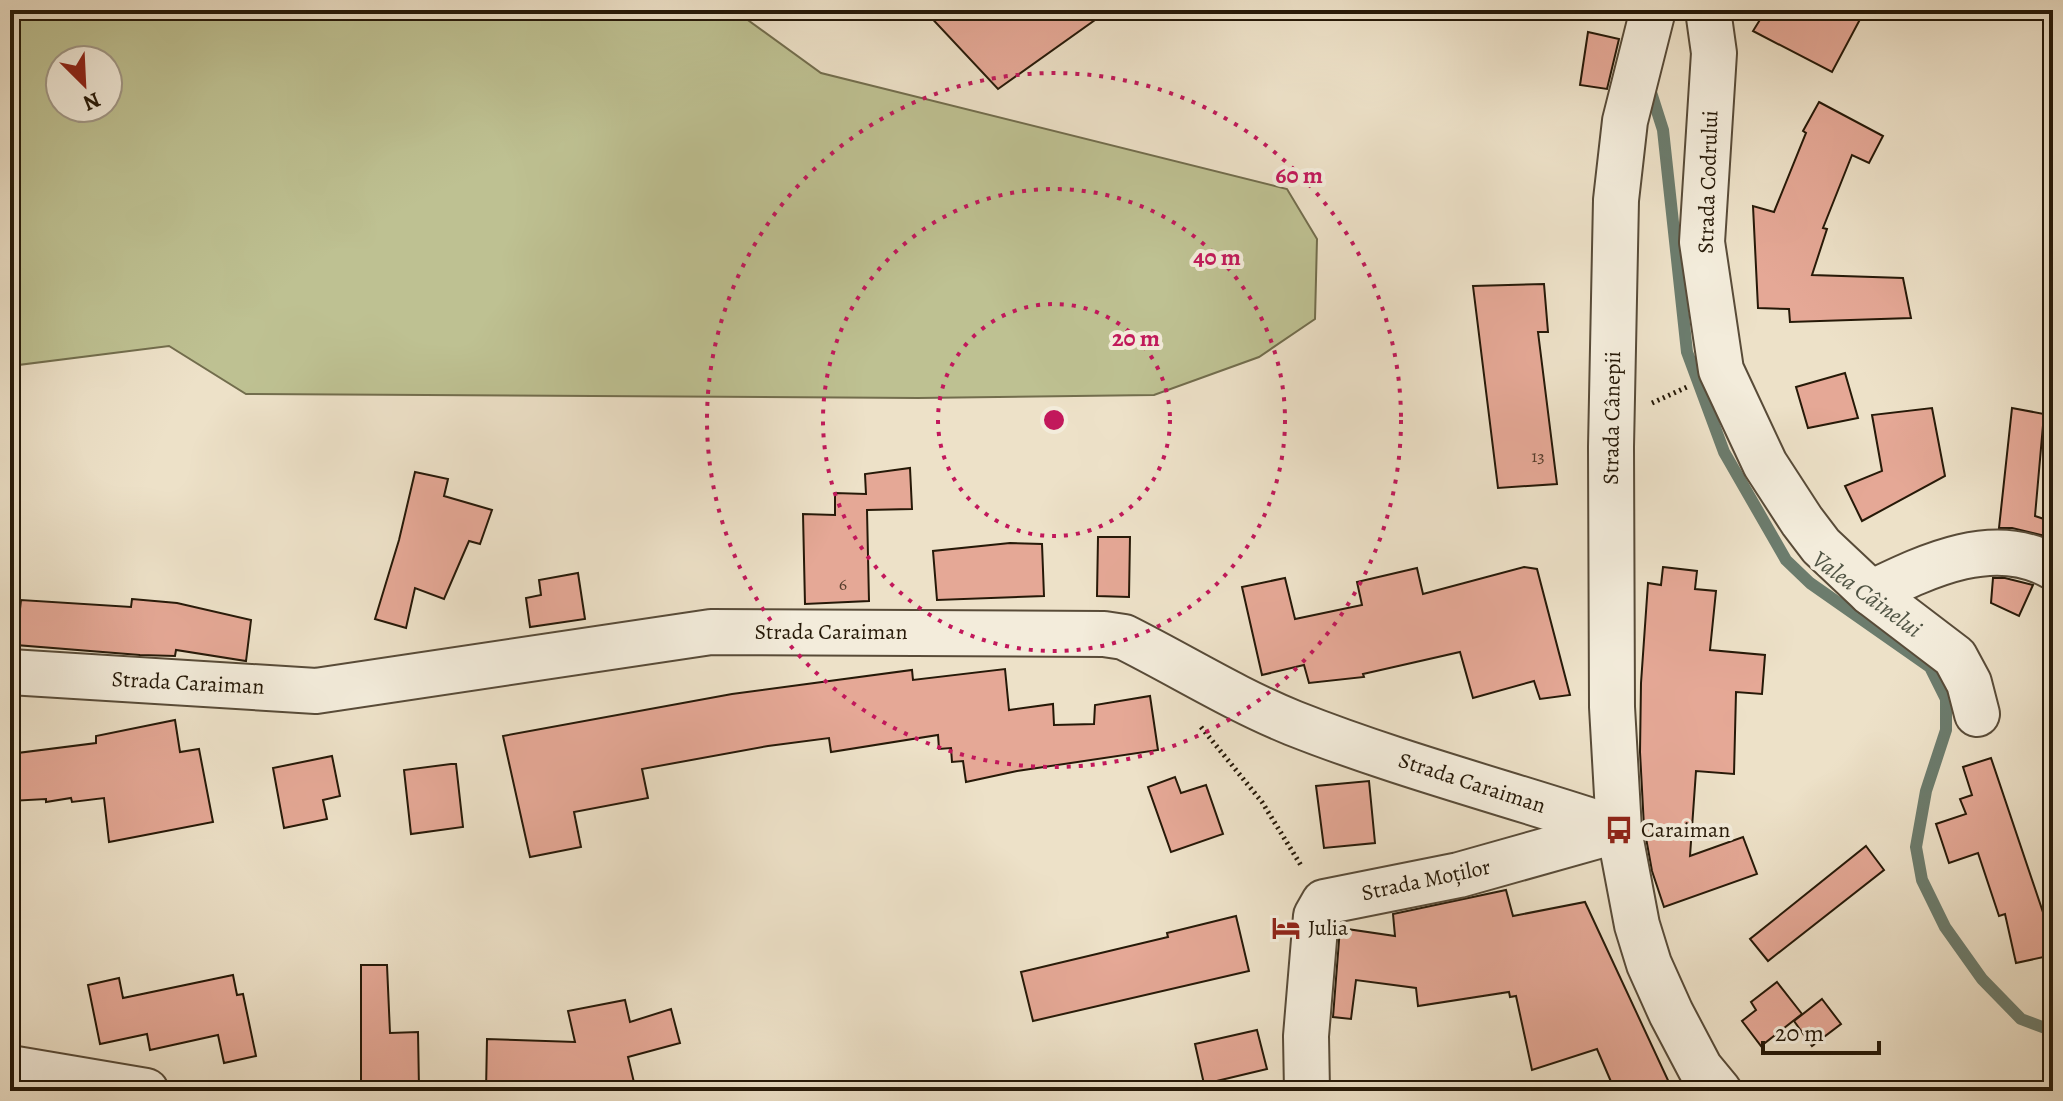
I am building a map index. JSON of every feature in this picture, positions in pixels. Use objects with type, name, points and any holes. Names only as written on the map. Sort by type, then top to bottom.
[{"type":"street","name":"Strada Codrului","points":[[1708,10],[1714,53],[1702,242],[1721,370],[1765,464],[1802,521],[1821,546],[1871,593],[1955,657],[1969,683],[1977,714]]},
{"type":"street","name":"Strada Cânepii","points":[[1651,15],[1625,121],[1616,200],[1611,447],[1612,707],[1619,830],[1637,925],[1649,964],[1700,1068],[1719,1091]]},
{"type":"street","points":[[1871,593],[1909,574],[1968,554],[2005,551],[2038,558],[2053,567]]},
{"type":"street","name":"Strada Caraiman","points":[[10,672],[316,691],[711,632],[1104,634],[1124,637],[1242,700],[1334,739],[1619,830]]},
{"type":"street","name":"Strada Moților","points":[[1324,902],[1459,875],[1619,830]]},
{"type":"street","points":[[1307,1091],[1306,1036],[1316,916],[1324,902]]},
{"type":"street","points":[[10,1068],[146,1091]]},
{"type":"path","points":[[1262,802],[1324,902]]},
{"type":"green space","points":[[10,10],[734,10],[821,73],[1287,189],[1317,239],[1315,319],[1259,357],[1154,395],[918,398],[246,394],[169,346],[10,366]]},
{"type":"building","points":[[924,10],[1109,10],[998,89]]},
{"type":"building","points":[[1766,10],[1865,10],[1832,72],[1753,31]]},
{"type":"building","points":[[1588,32],[1619,39],[1607,89],[1580,85]]},
{"type":"building","points":[[1819,102],[1883,136],[1869,163],[1852,155],[1823,228],[1827,229],[1812,275],[1903,278],[1911,318],[1790,322],[1789,309],[1758,308],[1753,206],[1774,212],[1806,133],[1803,131]]},
{"type":"building","points":[[1544,284],[1548,332],[1538,332],[1557,484],[1498,488],[1473,286]]},
{"type":"building","points":[[1845,373],[1858,418],[1808,428],[1796,387]]},
{"type":"building","points":[[1932,408],[1945,476],[1862,521],[1845,486],[1882,471],[1872,415]]},
{"type":"building","points":[[2012,408],[2044,414],[2035,516],[2050,521],[2045,536],[1999,528]]},
{"type":"building","points":[[910,468],[912,509],[867,510],[869,601],[805,604],[803,514],[835,515],[835,493],[866,494],[865,474]]},
{"type":"building","points":[[415,472],[448,479],[444,496],[492,510],[480,544],[469,541],[444,599],[415,588],[406,628],[375,619],[399,540]]},
{"type":"building","points":[[1098,537],[1130,537],[1129,597],[1097,596]]},
{"type":"building","points":[[1010,543],[1042,544],[1044,596],[937,600],[933,551]]},
{"type":"building","points":[[1524,567],[1537,569],[1570,695],[1540,699],[1534,681],[1473,698],[1460,652],[1363,674],[1364,677],[1309,683],[1304,665],[1262,675],[1242,587],[1285,578],[1295,619],[1362,605],[1357,582],[1417,568],[1423,594]]},
{"type":"building","points":[[1663,567],[1697,571],[1695,589],[1716,591],[1710,650],[1765,655],[1762,694],[1736,692],[1734,774],[1696,771],[1690,856],[1743,837],[1757,874],[1664,907],[1652,871],[1644,827],[1640,752],[1648,583],[1661,585]]},
{"type":"building","points":[[578,573],[585,619],[530,627],[526,598],[541,595],[539,580]]},
{"type":"building","points":[[1993,578],[2033,585],[2019,616],[1991,603]]},
{"type":"building","points":[[132,599],[177,603],[251,620],[246,661],[176,650],[175,656],[140,655],[16,645],[21,600],[131,607]]},
{"type":"building","points":[[1005,669],[1009,710],[1053,704],[1054,725],[1094,724],[1095,705],[1150,696],[1158,750],[1017,771],[966,782],[963,761],[952,762],[951,748],[939,749],[938,735],[831,752],[829,738],[768,746],[642,769],[648,798],[574,812],[581,847],[530,857],[503,736],[732,694],[912,670],[913,680]]},
{"type":"building","points":[[175,720],[180,752],[199,749],[213,822],[109,842],[104,798],[72,802],[71,798],[46,802],[46,799],[10,801],[10,754],[96,743],[96,736]]},
{"type":"building","points":[[332,756],[340,796],[323,800],[327,819],[284,828],[273,768]]},
{"type":"building","points":[[1991,758],[2053,942],[2053,955],[2016,963],[2005,914],[1999,916],[1978,853],[1949,863],[1936,824],[1966,814],[1960,799],[1972,795],[1963,767]]},
{"type":"building","points":[[456,764],[463,827],[411,834],[404,770]]},
{"type":"building","points":[[1175,777],[1181,793],[1206,785],[1223,834],[1171,852],[1148,787]]},
{"type":"building","points":[[1369,781],[1375,843],[1324,848],[1316,786]]},
{"type":"building","points":[[1866,846],[1884,870],[1768,961],[1750,939]]},
{"type":"building","points":[[1506,890],[1513,916],[1585,902],[1673,1091],[1615,1091],[1597,1049],[1532,1070],[1516,996],[1510,997],[1509,992],[1418,1006],[1416,988],[1356,980],[1351,1019],[1333,1017],[1340,928],[1395,936],[1393,914]]},
{"type":"building","points":[[1236,916],[1249,971],[1033,1021],[1021,972],[1168,937],[1167,933]]},
{"type":"building","points":[[361,965],[387,965],[390,1033],[418,1032],[419,1088],[361,1088]]},
{"type":"building","points":[[233,975],[237,995],[243,994],[256,1056],[224,1063],[218,1035],[150,1050],[147,1034],[100,1044],[88,985],[119,978],[123,998]]},
{"type":"building","points":[[1777,982],[1802,1014],[1761,1046],[1742,1021],[1756,1010],[1751,1002]]},
{"type":"building","points":[[1822,999],[1841,1024],[1812,1046],[1794,1021]]},
{"type":"building","points":[[625,1000],[630,1022],[671,1009],[680,1043],[628,1057],[636,1091],[486,1091],[487,1039],[575,1042],[568,1011]]},
{"type":"building","points":[[1257,1030],[1267,1069],[1204,1084],[1195,1044]]},
{"type":"waterway","name":"Valea Câinelui","points":[[1649,86],[1663,130],[1687,352],[1724,452],[1786,560],[1810,583],[1930,667],[1946,699],[1946,730],[1926,791],[1916,847],[1922,880],[1945,927],[1982,979],[2021,1019],[2053,1031]]},
{"type":"place","name":"Caraiman","points":[[1619,830]]},
{"type":"place","name":"Julia","points":[[1286,928]]}]
